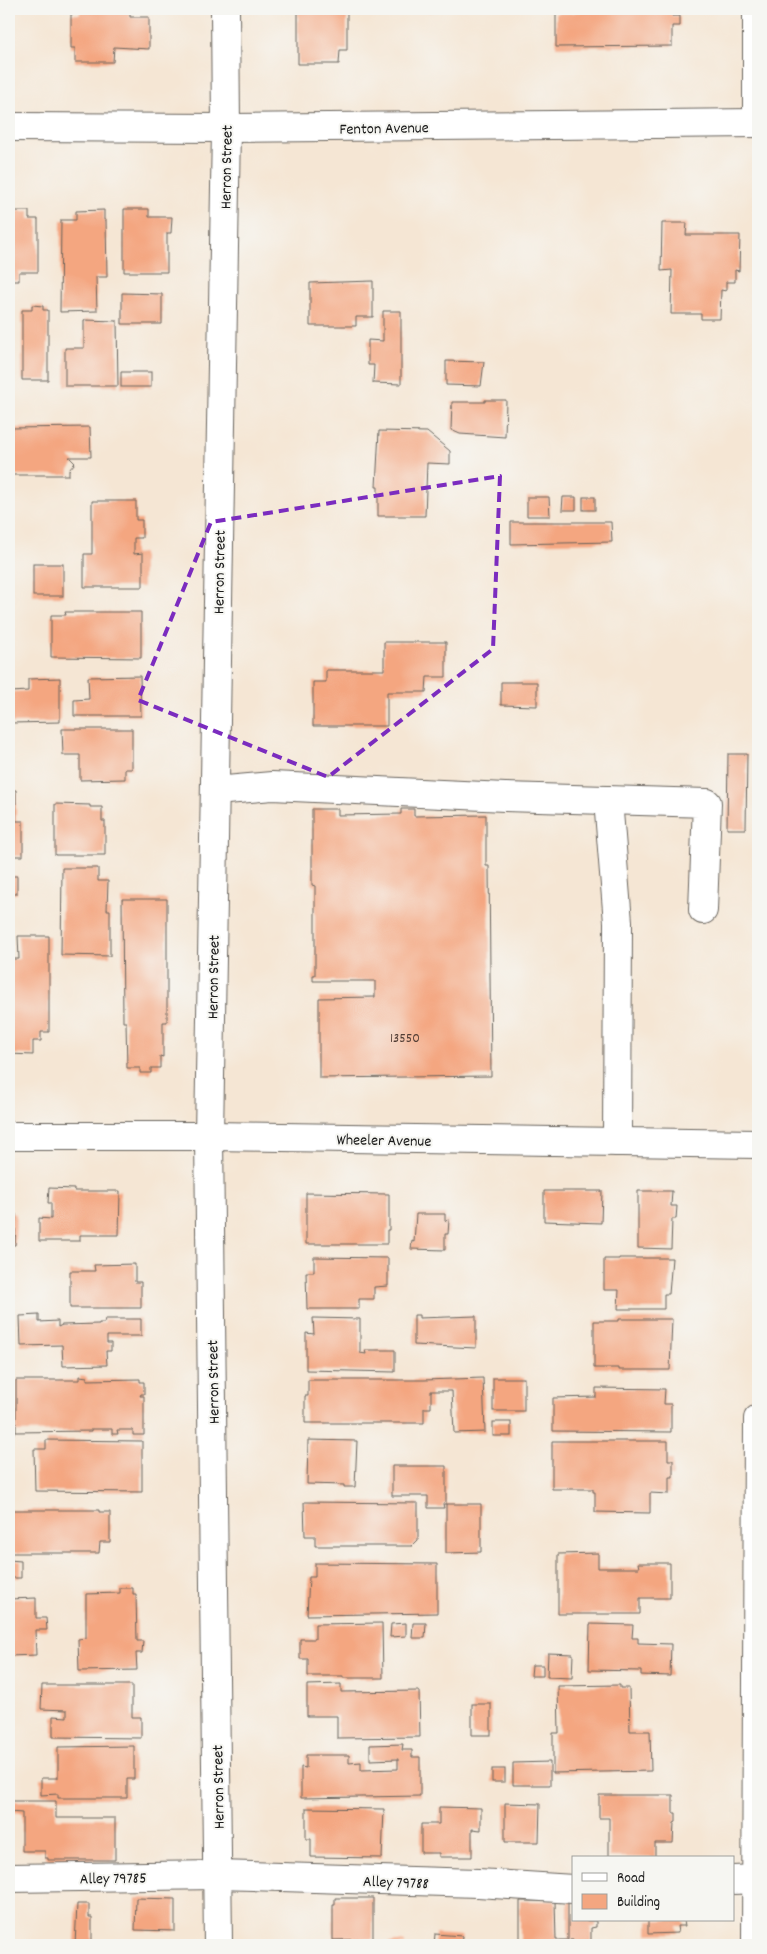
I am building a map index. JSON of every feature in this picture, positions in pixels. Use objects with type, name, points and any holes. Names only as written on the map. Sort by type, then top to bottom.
[{"type":"street","name":"Herron Street","points":[[218,1945],[209,1136],[226,128],[225,9]]},
{"type":"street","points":[[757,9],[758,123]]},
{"type":"street","name":"Fenton Avenue","points":[[9,127],[226,128],[758,123]]},
{"type":"street","points":[[215,791],[272,786],[706,803],[703,910]]},
{"type":"street","points":[[608,800],[618,922],[617,1142]]},
{"type":"street","name":"Wheeler Avenue","points":[[9,1136],[209,1136],[758,1144]]},
{"type":"street","points":[[756,1945],[745,1880],[758,1511],[758,1419]]},
{"type":"street","name":"Alley 79785","points":[[9,1878],[218,1875]]},
{"type":"street","name":"Alley 79788","points":[[218,1875],[478,1883],[572,1889]]},
{"type":"highlighted area","points":[[500,476],[493,649],[328,777],[138,700],[211,522]]},
{"type":"building","points":[[298,9],[347,9],[347,50],[340,50],[339,64],[298,64]]},
{"type":"building","points":[[416,9],[432,9],[432,12],[416,11]]},
{"type":"building","points":[[584,9],[672,9],[672,16],[680,16],[680,26],[672,26],[672,46],[556,47],[556,13],[574,13],[584,11]]},
{"type":"building","points":[[80,10],[130,11],[130,17],[149,17],[149,49],[114,47],[113,62],[75,62],[75,48],[71,48],[71,14],[80,14]]},
{"type":"building","points":[[124,209],[149,209],[149,217],[172,217],[171,233],[167,233],[167,272],[124,272]]},
{"type":"building","points":[[104,210],[104,220],[106,220],[107,277],[96,277],[97,311],[60,312],[61,220],[76,220],[76,211]]},
{"type":"building","points":[[9,211],[29,211],[29,219],[38,219],[38,272],[19,272],[19,281],[9,281]]},
{"type":"building","points":[[662,223],[687,223],[686,235],[740,235],[739,271],[735,270],[735,282],[726,282],[726,291],[721,290],[720,319],[701,319],[701,314],[671,314],[672,270],[661,271]]},
{"type":"building","points":[[373,281],[373,317],[356,317],[356,326],[310,326],[310,283]]},
{"type":"building","points":[[122,293],[162,294],[162,324],[122,324]]},
{"type":"building","points":[[32,305],[43,306],[43,310],[48,310],[48,380],[22,380],[22,310],[32,310]]},
{"type":"building","points":[[383,311],[401,311],[401,384],[373,383],[374,365],[368,365],[368,340],[383,341]]},
{"type":"building","points":[[84,320],[117,321],[118,386],[65,386],[65,348],[84,348]]},
{"type":"building","points":[[446,361],[484,362],[481,386],[446,385]]},
{"type":"building","points":[[121,372],[151,372],[151,387],[121,387]]},
{"type":"building","points":[[485,400],[506,400],[505,437],[460,434],[451,430],[452,402],[485,402]]},
{"type":"building","points":[[90,427],[91,457],[69,457],[75,463],[69,470],[69,475],[9,475],[9,428]]},
{"type":"building","points":[[379,431],[427,432],[450,451],[450,464],[427,463],[425,516],[378,516],[378,487],[376,487]]},
{"type":"building","points":[[527,497],[549,497],[550,516],[527,516]]},
{"type":"building","points":[[563,497],[576,497],[576,510],[562,510]]},
{"type":"building","points":[[583,497],[595,497],[595,510],[583,510]]},
{"type":"building","points":[[92,501],[136,501],[136,520],[142,520],[142,538],[134,538],[134,554],[143,553],[143,587],[84,587],[84,554],[92,554]]},
{"type":"building","points":[[511,522],[611,522],[612,542],[511,544]]},
{"type":"building","points":[[33,564],[63,564],[63,596],[33,596]]},
{"type":"building","points":[[65,612],[141,612],[141,658],[51,657],[51,615],[66,615]]},
{"type":"building","points":[[384,642],[446,642],[446,677],[427,677],[426,692],[387,692],[387,726],[313,726],[313,682],[326,682],[326,670],[384,670]]},
{"type":"building","points":[[140,676],[141,716],[74,716],[74,700],[89,699],[88,677]]},
{"type":"building","points":[[60,678],[60,722],[11,723],[11,692],[28,691],[28,679]]},
{"type":"building","points":[[501,682],[537,682],[537,706],[501,705]]},
{"type":"building","points":[[62,729],[132,729],[132,769],[125,769],[125,779],[80,780],[80,755],[63,755]]},
{"type":"building","points":[[728,754],[747,754],[746,829],[727,829]]},
{"type":"building","points":[[9,790],[16,790],[16,821],[23,821],[23,856],[9,856]]},
{"type":"building","points":[[55,804],[102,807],[102,821],[105,821],[105,855],[55,855]]},
{"type":"building","points":[[312,809],[338,809],[338,815],[401,814],[401,809],[414,809],[414,816],[486,815],[486,866],[489,866],[491,1076],[319,1078],[319,998],[375,997],[375,981],[313,981],[313,975],[315,975],[315,886],[312,885]]},
{"type":"building","points":[[62,868],[98,868],[98,881],[108,881],[107,910],[110,910],[110,956],[61,955]]},
{"type":"building","points":[[9,876],[17,876],[17,894],[9,894]]},
{"type":"building","points":[[122,899],[167,899],[167,1022],[163,1022],[163,1057],[160,1056],[160,1068],[151,1068],[151,1073],[140,1073],[140,1068],[127,1068],[126,1022],[123,1022]]},
{"type":"building","points":[[18,936],[49,936],[49,1032],[41,1032],[41,1041],[33,1041],[33,1055],[9,1054],[9,959],[19,959]]},
{"type":"building","points":[[49,1188],[74,1189],[74,1191],[120,1191],[119,1235],[80,1235],[80,1241],[39,1241],[39,1218],[51,1219],[51,1203],[48,1203]]},
{"type":"building","points":[[544,1191],[602,1191],[601,1223],[544,1221]]},
{"type":"building","points":[[638,1191],[672,1191],[671,1206],[677,1206],[676,1219],[672,1219],[671,1249],[638,1248]]},
{"type":"building","points":[[306,1193],[389,1194],[387,1244],[306,1244]]},
{"type":"building","points":[[9,1213],[16,1214],[15,1245],[9,1245]]},
{"type":"building","points":[[416,1214],[445,1214],[445,1221],[449,1220],[448,1234],[445,1234],[445,1250],[411,1249],[412,1241],[414,1242]]},
{"type":"building","points":[[314,1257],[388,1258],[388,1286],[374,1287],[374,1299],[359,1299],[359,1309],[307,1309],[306,1272],[314,1272]]},
{"type":"building","points":[[672,1258],[669,1294],[664,1294],[664,1309],[618,1309],[619,1290],[604,1290],[604,1259]]},
{"type":"building","points":[[135,1264],[135,1282],[141,1282],[141,1308],[70,1308],[70,1271],[95,1271],[94,1265]]},
{"type":"building","points":[[39,1315],[39,1322],[58,1321],[58,1327],[62,1325],[99,1324],[104,1323],[105,1319],[141,1319],[141,1336],[107,1336],[107,1343],[111,1343],[111,1351],[106,1351],[107,1365],[63,1366],[62,1345],[21,1346],[20,1316]]},
{"type":"building","points":[[414,1315],[419,1315],[419,1318],[476,1316],[476,1348],[414,1345]]},
{"type":"building","points":[[313,1318],[360,1319],[360,1353],[366,1354],[365,1350],[395,1350],[395,1372],[306,1370],[306,1333],[314,1334]]},
{"type":"building","points":[[619,1319],[672,1319],[670,1370],[594,1368],[594,1321],[619,1321]]},
{"type":"building","points":[[80,1376],[87,1377],[87,1380],[140,1379],[140,1382],[144,1382],[144,1394],[140,1396],[144,1396],[144,1435],[133,1435],[133,1430],[117,1430],[118,1434],[112,1434],[112,1429],[16,1432],[16,1380],[80,1380]]},
{"type":"building","points":[[483,1378],[485,1432],[454,1433],[452,1391],[431,1391],[431,1408],[424,1408],[424,1423],[305,1423],[305,1396],[308,1396],[308,1380]]},
{"type":"building","points":[[493,1378],[524,1378],[524,1411],[493,1411]]},
{"type":"building","points":[[596,1388],[665,1389],[664,1404],[671,1404],[671,1432],[553,1431],[553,1398],[596,1397]]},
{"type":"building","points":[[9,1412],[14,1412],[14,1433],[9,1433]]},
{"type":"building","points":[[493,1422],[511,1422],[511,1436],[493,1436]]},
{"type":"building","points":[[46,1440],[142,1441],[142,1492],[35,1491],[34,1449],[46,1449]]},
{"type":"building","points":[[308,1440],[357,1441],[355,1487],[307,1484]]},
{"type":"building","points":[[552,1441],[668,1441],[668,1460],[673,1460],[673,1477],[669,1477],[669,1494],[650,1493],[650,1513],[595,1512],[595,1492],[593,1492],[593,1489],[552,1489]]},
{"type":"building","points":[[392,1466],[446,1466],[446,1504],[443,1504],[444,1508],[428,1508],[428,1496],[392,1496]]},
{"type":"building","points":[[304,1502],[418,1503],[418,1540],[412,1546],[315,1546],[315,1536],[305,1536]]},
{"type":"building","points":[[446,1504],[481,1504],[481,1552],[446,1553]]},
{"type":"building","points":[[9,1510],[99,1510],[99,1512],[110,1512],[110,1542],[100,1542],[99,1553],[9,1553]]},
{"type":"building","points":[[598,1553],[598,1568],[639,1568],[638,1563],[670,1563],[670,1598],[640,1598],[640,1614],[558,1614],[558,1554]]},
{"type":"building","points":[[9,1560],[21,1561],[21,1578],[9,1578]]},
{"type":"building","points":[[315,1563],[437,1564],[437,1613],[307,1615],[309,1577],[315,1577]]},
{"type":"building","points":[[120,1588],[133,1588],[133,1594],[136,1594],[137,1641],[143,1641],[142,1653],[136,1653],[137,1670],[79,1671],[78,1639],[86,1638],[86,1594],[120,1593]]},
{"type":"building","points":[[36,1598],[36,1618],[46,1618],[47,1630],[35,1630],[36,1655],[9,1656],[9,1599]]},
{"type":"building","points":[[382,1623],[383,1678],[308,1676],[308,1659],[300,1659],[300,1639],[315,1639],[315,1624]]},
{"type":"building","points":[[406,1623],[406,1636],[390,1637],[391,1624]]},
{"type":"building","points":[[413,1623],[426,1623],[425,1638],[412,1638]]},
{"type":"building","points":[[590,1624],[633,1625],[632,1638],[638,1638],[638,1643],[671,1644],[670,1676],[641,1675],[641,1671],[589,1670]]},
{"type":"building","points":[[548,1653],[573,1654],[572,1678],[547,1677]]},
{"type":"building","points":[[532,1665],[543,1665],[543,1676],[531,1676]]},
{"type":"building","points":[[341,1684],[341,1692],[419,1691],[420,1737],[337,1738],[337,1716],[307,1716],[307,1685]]},
{"type":"building","points":[[42,1685],[132,1685],[132,1717],[141,1717],[141,1738],[53,1737],[53,1716],[67,1717],[67,1710],[41,1709]]},
{"type":"building","points":[[620,1685],[620,1688],[629,1688],[630,1731],[650,1731],[651,1771],[553,1773],[553,1733],[559,1733],[558,1686]]},
{"type":"building","points":[[472,1704],[491,1704],[491,1735],[472,1735]]},
{"type":"building","points":[[403,1744],[402,1750],[412,1750],[412,1757],[420,1757],[420,1796],[301,1798],[301,1767],[306,1768],[306,1755],[349,1755],[349,1763],[361,1762],[361,1770],[398,1769],[398,1759],[370,1760],[370,1745]]},
{"type":"building","points":[[134,1746],[134,1779],[127,1779],[127,1798],[58,1798],[58,1794],[41,1795],[41,1778],[58,1778],[58,1747]]},
{"type":"building","points":[[550,1762],[550,1785],[513,1785],[513,1763]]},
{"type":"building","points":[[492,1769],[505,1769],[505,1782],[492,1782]]},
{"type":"building","points":[[599,1795],[673,1795],[673,1813],[676,1813],[676,1822],[674,1823],[673,1843],[655,1843],[655,1856],[609,1856],[609,1818],[599,1818]]},
{"type":"building","points":[[9,1801],[56,1801],[56,1818],[115,1818],[115,1860],[48,1860],[48,1858],[45,1858],[45,1851],[22,1851],[22,1813],[9,1812]]},
{"type":"building","points":[[505,1803],[540,1804],[539,1842],[505,1842]]},
{"type":"building","points":[[439,1807],[481,1808],[481,1830],[472,1829],[472,1857],[439,1857],[439,1853],[421,1853],[421,1824],[439,1824]]},
{"type":"building","points":[[306,1808],[384,1809],[382,1858],[311,1857],[311,1839],[306,1839]]},
{"type":"building","points":[[136,1898],[175,1899],[175,1931],[135,1930]]},
{"type":"building","points":[[335,1898],[373,1898],[373,1939],[333,1940],[333,1905],[335,1905]]},
{"type":"building","points":[[520,1901],[555,1901],[556,1940],[568,1940],[568,1901],[572,1901],[572,1922],[596,1922],[596,1927],[591,1928],[591,1945],[573,1945],[573,1940],[570,1940],[570,1945],[531,1945],[531,1942],[520,1941]]},
{"type":"building","points":[[77,1904],[89,1904],[89,1917],[92,1917],[92,1945],[75,1945]]},
{"type":"building","points":[[648,1922],[684,1922],[685,1926],[677,1926],[678,1933],[648,1934]]},
{"type":"building","points":[[435,1934],[462,1936],[461,1945],[434,1945]]},
{"type":"building","points":[[9,1941],[29,1941],[29,1945],[9,1945]]},
{"type":"building","points":[[389,1942],[405,1942],[405,1945],[389,1945]]}]
